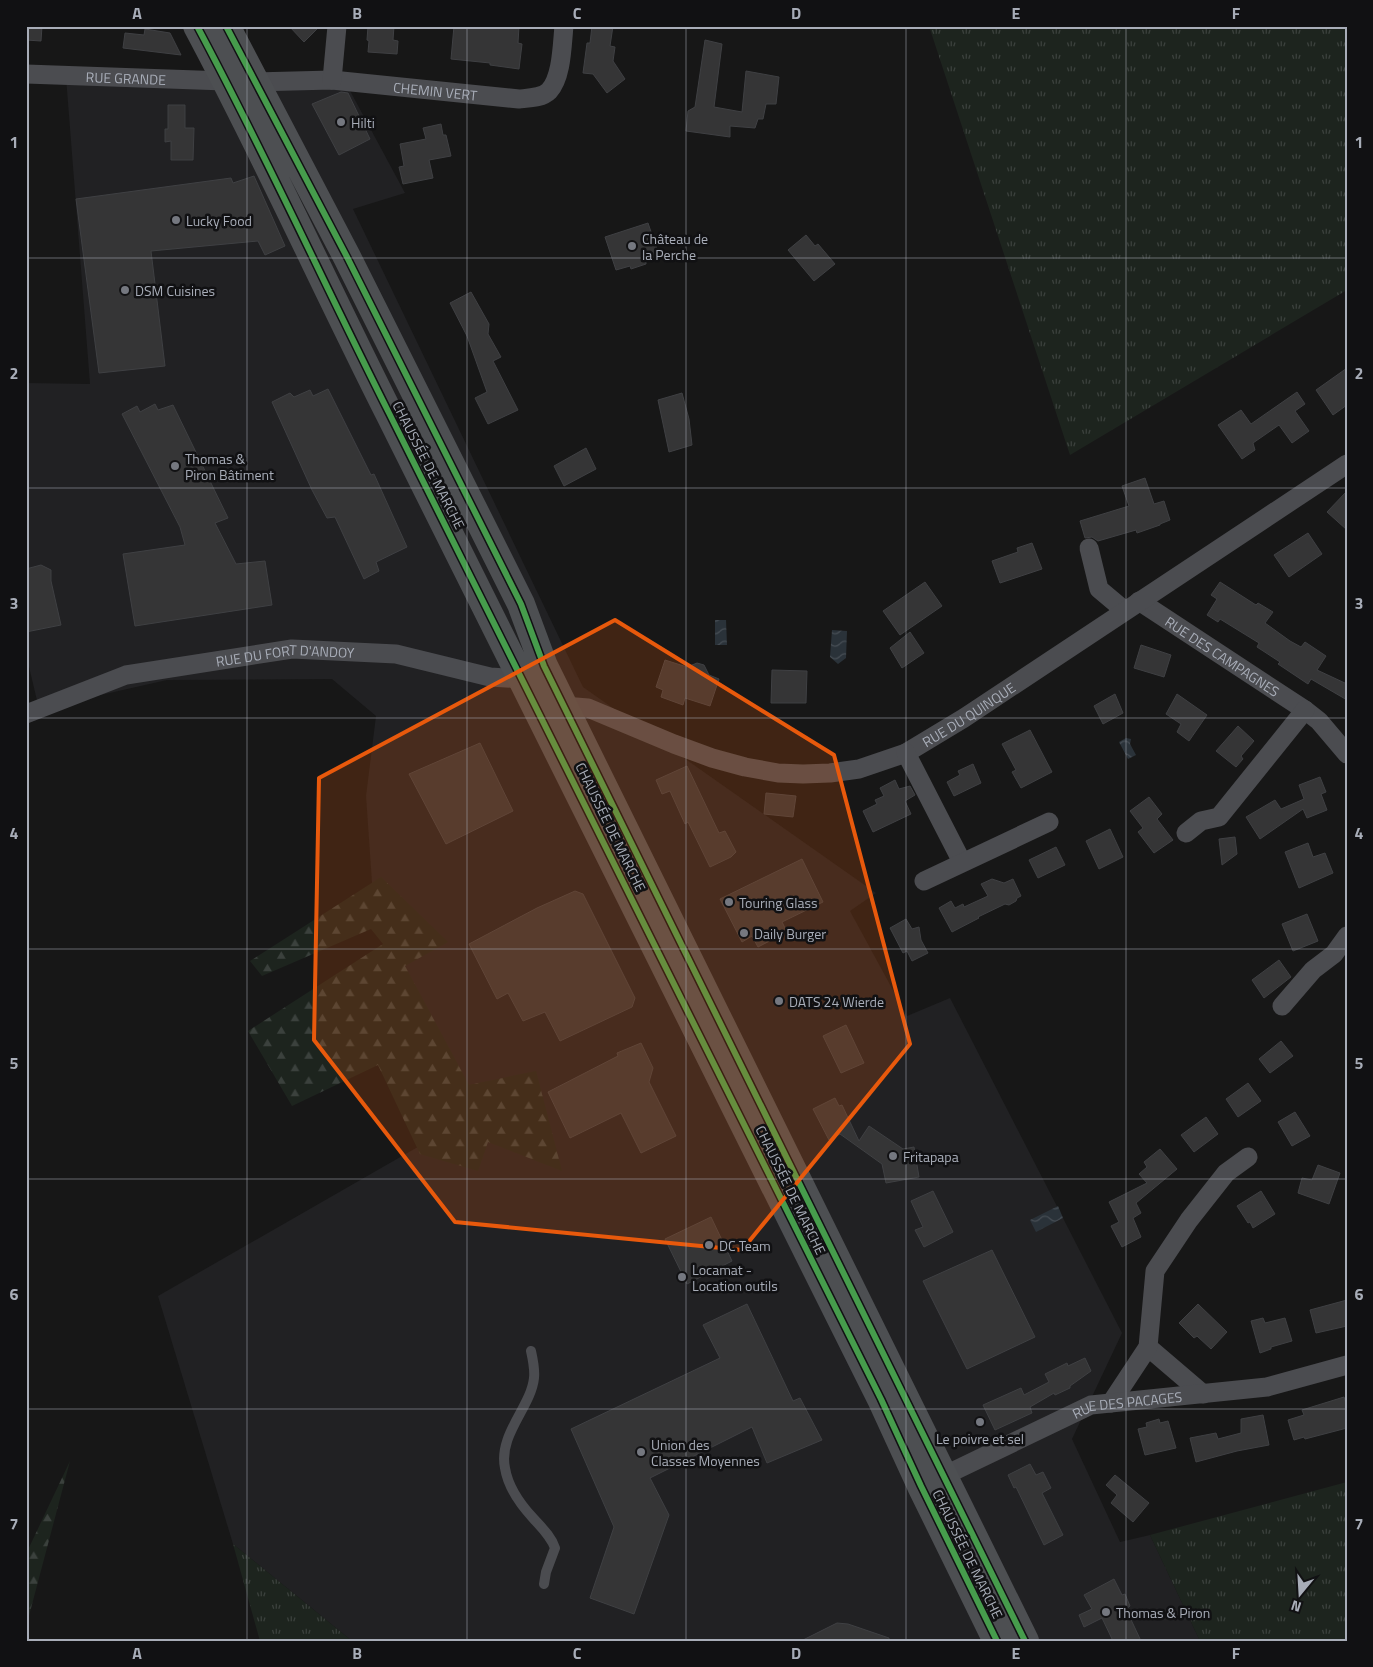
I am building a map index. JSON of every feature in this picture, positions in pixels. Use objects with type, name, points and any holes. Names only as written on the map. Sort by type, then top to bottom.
[{"type":"main road","name":"CHAUSSÉE DE MARCHE","points":[[197,26],[226,80],[382,401],[553,711],[881,1399],[932,1481],[1025,1641]]},
{"type":"main road","name":"CHAUSSÉE DE MARCHE","points":[[226,26],[347,257],[516,595],[533,672]]},
{"type":"main road","name":"CHAUSSÉE DE MARCHE","points":[[932,1481],[998,1641]]},
{"type":"street","points":[[332,80],[337,26]]},
{"type":"street","name":"CHEMIN VERT","points":[[254,82],[332,80],[519,99],[535,98],[548,91],[558,74],[564,26]]},
{"type":"street","name":"RUE GRANDE","points":[[26,74],[66,77],[254,82]]},
{"type":"street","name":"RUE DU QUINQUE","points":[[553,711],[588,708],[674,744],[712,758],[745,767],[778,773],[803,774],[859,769],[906,752],[964,718],[1347,464]]},
{"type":"street","name":"RUE DES CAMPAGNES","points":[[1089,548],[1099,589],[1132,605],[1305,710],[1319,721],[1347,754]]},
{"type":"street","name":"RUE DU FORT D'ANDOY","points":[[26,714],[126,675],[292,649],[396,654],[490,677],[533,672]]},
{"type":"street","points":[[1186,833],[1201,821],[1219,817],[1305,710]]},
{"type":"street","points":[[906,752],[962,862]]},
{"type":"street","points":[[924,881],[1050,822]]},
{"type":"street","points":[[1282,1006],[1313,970],[1334,954],[1347,936]]},
{"type":"street","points":[[1111,1403],[1148,1347],[1155,1271],[1189,1220],[1226,1172],[1248,1157]]},
{"type":"street","points":[[1148,1347],[1203,1394]]},
{"type":"street","name":"RUE DES PACAGES","points":[[932,1481],[1091,1405],[1267,1388],[1347,1365]]},
{"type":"lane","points":[[531,1351],[534,1378],[532,1387],[504,1451],[504,1467],[510,1484],[520,1501],[552,1540],[555,1548],[546,1572],[544,1584]]},
{"type":"highlighted area","points":[[615,620],[834,755],[910,1044],[742,1250],[455,1222],[314,1040],[319,778]]},
{"type":"shaded area","points":[[66,77],[348,87],[405,193],[353,209],[583,687],[876,893],[850,911],[907,1016],[950,998],[1122,1333],[1072,1439],[1120,1542],[1150,1535],[1200,1641],[352,1641],[233,1544],[158,1296],[416,1148],[461,1125],[405,966],[372,883],[366,796],[376,716],[332,679],[167,680],[39,709],[26,654],[26,383],[90,384]]},
{"type":"green space","points":[[929,26],[1347,26],[1347,290],[1070,455]]},
{"type":"green space","points":[[381,877],[448,942],[405,966],[469,1085],[536,1071],[562,1171],[488,1142],[478,1171],[420,1154],[378,1065],[292,1106],[248,1031],[383,944],[371,929],[262,976],[250,961]]},
{"type":"green space","points":[[70,1461],[26,1627],[26,1554]]},
{"type":"green space","points":[[1347,1482],[1347,1641],[1200,1641],[1150,1535]]},
{"type":"green space","points":[[233,1544],[352,1641],[260,1641]]},
{"type":"water","points":[[715,620],[726,620],[727,645],[715,645]]},
{"type":"water","points":[[832,630],[847,631],[846,658],[838,664],[830,657]]},
{"type":"water","points":[[1126,738],[1131,739],[1130,744],[1136,755],[1128,759],[1119,742]]},
{"type":"water","points":[[1058,1206],[1063,1218],[1036,1232],[1030,1220]]},
{"type":"building","points":[[26,26],[42,26],[41,41],[26,40]]},
{"type":"building","points":[[289,26],[320,26],[304,42]]},
{"type":"building","points":[[368,26],[394,26],[393,40],[398,41],[397,54],[368,52]]},
{"type":"building","points":[[454,26],[519,26],[518,43],[522,44],[519,69],[490,65],[490,63],[451,59]]},
{"type":"building","points":[[592,26],[613,26],[610,46],[615,47],[613,61],[625,79],[607,93],[593,74],[583,73],[587,43],[590,43]]},
{"type":"building","points":[[145,29],[170,33],[181,55],[123,48],[125,33],[144,35]]},
{"type":"building","points":[[705,40],[722,44],[714,107],[742,112],[746,71],[779,77],[776,104],[766,104],[763,119],[758,119],[755,128],[730,126],[730,137],[686,131],[688,111],[695,107]]},
{"type":"building","name":"Hilti","points":[[341,92],[348,93],[370,139],[339,155],[312,104]]},
{"type":"building","points":[[168,105],[185,105],[185,128],[194,128],[193,160],[171,160],[171,141],[165,142],[165,129],[168,129]]},
{"type":"building","points":[[441,124],[451,156],[429,160],[433,178],[403,184],[399,167],[404,166],[400,144],[426,139],[423,128]]},
{"type":"building","points":[[254,176],[285,246],[265,255],[258,241],[151,251],[165,366],[99,373],[76,199],[231,178],[233,183]]},
{"type":"building","name":"Château de la Perche","points":[[648,223],[659,255],[646,260],[646,264],[631,269],[630,266],[616,270],[605,237]]},
{"type":"building","points":[[806,235],[815,246],[818,244],[835,264],[814,281],[788,250]]},
{"type":"building","points":[[471,292],[489,324],[488,334],[501,357],[493,361],[518,410],[488,424],[475,398],[487,392],[467,336],[450,303]]},
{"type":"building","points":[[1347,368],[1347,405],[1333,415],[1316,390]]},
{"type":"building","points":[[328,389],[371,475],[374,474],[407,547],[376,562],[379,571],[364,579],[335,517],[327,518],[312,490],[272,402],[290,393],[294,397],[310,390],[313,396]]},
{"type":"building","points":[[1297,392],[1305,404],[1295,411],[1309,431],[1292,443],[1279,425],[1253,443],[1255,450],[1242,459],[1218,425],[1241,410],[1251,424]]},
{"type":"building","points":[[682,393],[689,419],[692,445],[669,452],[658,400]]},
{"type":"building","name":"Thomas & Piron Bâtiment","points":[[155,404],[158,410],[173,405],[228,518],[215,523],[236,564],[265,561],[272,605],[135,626],[123,554],[185,545],[180,527],[122,414],[137,406],[140,412]]},
{"type":"building","points":[[586,448],[596,469],[564,486],[554,466]]},
{"type":"building","points":[[1145,478],[1154,504],[1164,501],[1170,520],[1137,533],[1136,530],[1098,541],[1092,537],[1085,538],[1080,521],[1129,506],[1122,486]]},
{"type":"building","points":[[1347,491],[1347,530],[1327,512]]},
{"type":"building","points":[[1308,533],[1322,554],[1289,577],[1274,555]]},
{"type":"building","points":[[1032,543],[1042,569],[1000,583],[992,561],[1018,552],[1017,548]]},
{"type":"building","points":[[41,565],[51,570],[51,581],[61,625],[26,632],[26,569]]},
{"type":"building","points":[[925,582],[942,606],[900,635],[883,611]]},
{"type":"building","points":[[1220,582],[1256,605],[1258,603],[1273,612],[1265,623],[1290,641],[1301,647],[1305,642],[1326,656],[1317,670],[1347,684],[1347,700],[1311,679],[1308,684],[1257,647],[1259,643],[1220,619],[1218,622],[1207,615],[1217,599],[1211,595]]},
{"type":"building","points":[[910,632],[924,653],[902,668],[890,648]]},
{"type":"building","points":[[1141,645],[1171,655],[1164,677],[1134,668]]},
{"type":"building","points":[[665,660],[687,667],[697,663],[704,665],[709,675],[719,679],[710,706],[685,698],[683,705],[661,697],[663,690],[656,687]]},
{"type":"building","points":[[772,670],[807,671],[806,703],[771,703]]},
{"type":"building","points":[[1115,694],[1123,713],[1103,724],[1094,706]]},
{"type":"building","points":[[1177,694],[1207,715],[1189,741],[1177,732],[1181,724],[1166,714]]},
{"type":"building","points":[[1238,726],[1254,741],[1241,756],[1243,759],[1236,767],[1216,751]]},
{"type":"building","points":[[1030,730],[1052,772],[1021,788],[1012,772],[1016,770],[1002,744]]},
{"type":"building","points":[[480,743],[513,811],[446,844],[409,774]]},
{"type":"building","points":[[973,764],[981,783],[954,796],[947,782],[960,775],[958,771]]},
{"type":"building","points":[[687,766],[719,833],[725,831],[736,852],[731,857],[710,867],[688,822],[685,824],[670,791],[662,794],[656,780]]},
{"type":"building","points":[[1320,777],[1326,792],[1321,794],[1327,810],[1307,818],[1303,809],[1260,839],[1246,817],[1275,800],[1281,809],[1304,799],[1299,785]]},
{"type":"building","points":[[895,780],[899,789],[910,786],[915,795],[905,801],[911,814],[873,832],[863,811],[877,804],[875,800],[884,796],[880,788]]},
{"type":"building","points":[[766,793],[796,796],[793,817],[764,814]]},
{"type":"building","points":[[1149,797],[1162,814],[1157,819],[1173,840],[1154,853],[1138,832],[1143,828],[1130,811]]},
{"type":"building","points":[[1110,829],[1123,857],[1099,869],[1086,841]]},
{"type":"building","points":[[1235,837],[1237,854],[1222,865],[1219,839]]},
{"type":"building","points":[[1308,843],[1313,857],[1325,853],[1333,873],[1299,888],[1285,852]]},
{"type":"building","points":[[1056,847],[1065,865],[1038,878],[1029,860]]},
{"type":"building","points":[[802,859],[823,902],[782,922],[787,932],[758,947],[752,936],[742,942],[720,899]]},
{"type":"building","points":[[992,879],[1004,883],[1013,879],[1021,896],[1009,905],[1005,904],[952,932],[939,908],[951,901],[955,908],[963,904],[964,907],[988,896],[981,884]]},
{"type":"building","points":[[575,891],[583,894],[635,998],[632,1007],[560,1041],[545,1012],[523,1021],[508,993],[497,999],[469,944],[537,908]]},
{"type":"building","points":[[1307,914],[1318,941],[1293,951],[1282,924]]},
{"type":"building","points":[[906,919],[912,929],[919,927],[921,940],[928,953],[912,961],[907,951],[903,953],[890,928]]},
{"type":"building","points":[[1279,960],[1291,977],[1264,998],[1252,980]]},
{"type":"building","points":[[846,1025],[864,1063],[841,1073],[823,1036]]},
{"type":"building","points":[[1281,1041],[1293,1056],[1270,1073],[1259,1059]]},
{"type":"building","points":[[641,1043],[653,1068],[649,1082],[676,1136],[641,1153],[621,1113],[570,1138],[548,1092],[618,1056],[617,1053]]},
{"type":"building","points":[[1248,1083],[1261,1101],[1238,1117],[1226,1099]]},
{"type":"building","name":"Fritapapa","points":[[835,1098],[839,1106],[842,1105],[859,1141],[869,1126],[903,1149],[914,1147],[919,1177],[886,1183],[882,1164],[840,1134],[829,1140],[813,1109]]},
{"type":"building","points":[[1295,1112],[1310,1136],[1292,1146],[1278,1122]]},
{"type":"building","points":[[1206,1117],[1218,1134],[1194,1152],[1181,1135]]},
{"type":"building","points":[[1160,1149],[1177,1169],[1136,1203],[1141,1213],[1133,1218],[1141,1237],[1122,1247],[1111,1226],[1119,1222],[1109,1202],[1147,1183],[1139,1174],[1147,1167],[1144,1162]]},
{"type":"building","points":[[1318,1165],[1340,1173],[1329,1204],[1298,1193],[1302,1178],[1312,1180]]},
{"type":"building","points":[[933,1191],[953,1232],[924,1247],[915,1230],[923,1227],[911,1201]]},
{"type":"building","points":[[1261,1191],[1275,1214],[1253,1228],[1237,1206]]},
{"type":"building","points":[[711,1217],[732,1261],[687,1284],[665,1239]]},
{"type":"building","points":[[992,1250],[1035,1337],[967,1369],[923,1281]]},
{"type":"building","points":[[1347,1300],[1347,1326],[1316,1333],[1310,1310]]},
{"type":"building","name":"Union des Classes Moyennes","points":[[747,1304],[793,1401],[800,1398],[822,1440],[767,1463],[752,1427],[650,1478],[669,1515],[634,1614],[590,1598],[614,1527],[571,1429],[720,1358],[703,1325]]},
{"type":"building","points":[[1198,1304],[1227,1332],[1211,1349],[1197,1336],[1194,1338],[1179,1323]]},
{"type":"building","points":[[1263,1318],[1265,1323],[1285,1318],[1292,1341],[1271,1347],[1271,1349],[1260,1353],[1251,1321]]},
{"type":"building","points":[[1085,1358],[1091,1371],[1070,1386],[1070,1388],[1055,1395],[1054,1393],[1030,1407],[1032,1413],[995,1430],[983,1405],[1021,1388],[1024,1395],[1049,1382],[1045,1374],[1067,1363],[1068,1366]]},
{"type":"building","points":[[1344,1397],[1347,1407],[1347,1428],[1294,1440],[1288,1420],[1304,1415],[1302,1410]]},
{"type":"building","points":[[1263,1415],[1269,1445],[1196,1462],[1190,1438],[1216,1433],[1218,1439],[1241,1433],[1241,1419]]},
{"type":"building","points":[[1159,1419],[1160,1423],[1168,1421],[1176,1448],[1145,1455],[1138,1429],[1147,1427],[1146,1423]]},
{"type":"building","points":[[1030,1464],[1036,1475],[1043,1472],[1051,1488],[1042,1493],[1063,1535],[1044,1545],[1016,1487],[1014,1488],[1008,1475]]},
{"type":"building","points":[[1115,1475],[1149,1503],[1133,1522],[1111,1503],[1117,1495],[1106,1485]]},
{"type":"building","name":"Thomas & Piron","points":[[1114,1579],[1122,1595],[1125,1594],[1130,1606],[1126,1609],[1141,1641],[1113,1641],[1102,1618],[1084,1627],[1079,1615],[1092,1609],[1084,1595]]},
{"type":"building","points":[[837,1623],[848,1624],[889,1638],[889,1641],[801,1641]]},
{"type":"cycle path","points":[[197,26],[247,122],[365,365],[881,1399],[921,1486],[997,1641]]},
{"type":"cycle path","points":[[226,26],[347,257],[521,604],[544,666],[1025,1641]]},
{"type":"place","name":"Hilti","points":[[341,122]]},
{"type":"place","name":"Lucky Food","points":[[176,220]]},
{"type":"place","name":"Château de la Perche","points":[[632,246]]},
{"type":"place","name":"DSM Cuisines","points":[[125,290]]},
{"type":"place","name":"Thomas & Piron Bâtiment","points":[[175,466]]},
{"type":"place","name":"Touring Glass","points":[[729,902]]},
{"type":"place","name":"Daily Burger","points":[[744,933]]},
{"type":"place","name":"DATS 24 Wierde","points":[[779,1001]]},
{"type":"place","name":"Fritapapa","points":[[893,1156]]},
{"type":"place","name":"DC Team","points":[[709,1245]]},
{"type":"place","name":"Locamat - Location outils","points":[[682,1277]]},
{"type":"place","name":"Le poivre et sel","points":[[980,1422]]},
{"type":"place","name":"Union des Classes Moyennes","points":[[641,1452]]},
{"type":"place","name":"Thomas & Piron","points":[[1106,1612]]}]
